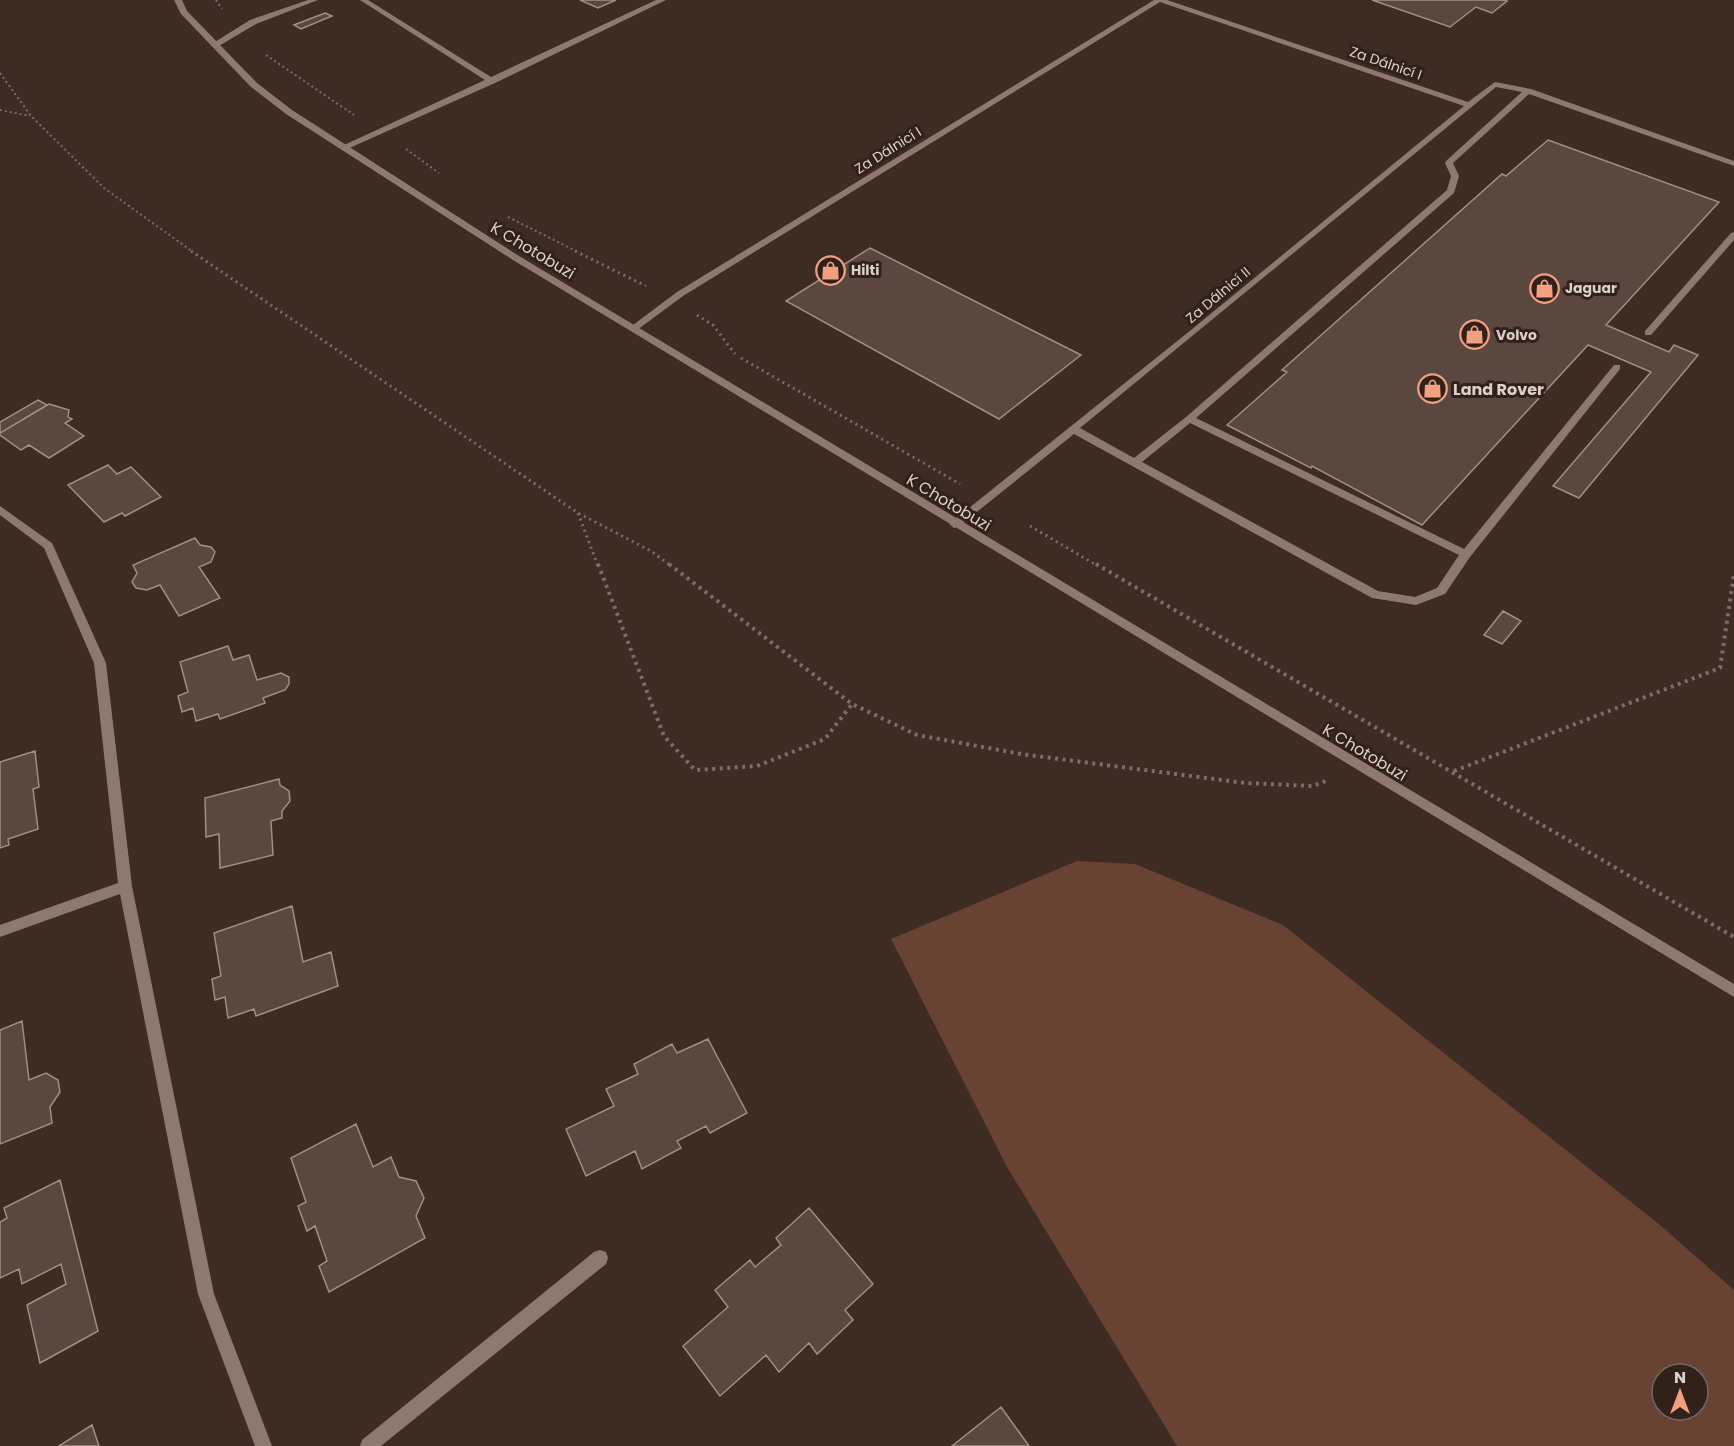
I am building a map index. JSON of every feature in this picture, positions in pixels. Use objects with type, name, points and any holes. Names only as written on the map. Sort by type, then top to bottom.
[{"type":"street","name":"K Chotobuzi","points":[[178,0],[184,12],[254,86],[290,112],[516,258],[954,524],[1734,991]]},
{"type":"street","points":[[214,45],[254,22],[315,0]]},
{"type":"street","points":[[363,0],[492,81]]},
{"type":"street","points":[[345,148],[662,0]]},
{"type":"street","name":"Za Dálnicí I","points":[[634,328],[680,294],[1159,0],[1468,105]]},
{"type":"street","name":"Za Dálnicí II","points":[[954,524],[1194,333],[1495,84],[1528,91]]},
{"type":"street","points":[[1135,463],[1189,419],[1451,191],[1455,176],[1449,163],[1528,91],[1734,164]]},
{"type":"street","points":[[1648,333],[1734,235]]},
{"type":"street","points":[[1072,429],[1376,594],[1416,601],[1441,591],[1466,554],[1617,367]]},
{"type":"street","points":[[1189,419],[1466,554]]},
{"type":"street","points":[[0,510],[48,546],[100,663],[125,886],[206,1294],[263,1446]]},
{"type":"street","points":[[0,932],[125,886]]},
{"type":"street","points":[[368,1446],[600,1258]]},
{"type":"path","points":[[264,53],[439,173]]},
{"type":"path","points":[[0,73],[31,116],[104,188],[212,266],[579,513],[651,551],[852,704],[917,735],[1021,754],[1245,783],[1313,786],[1362,768]]},
{"type":"path","points":[[0,110],[31,116]]},
{"type":"path","points":[[506,217],[650,288]]},
{"type":"path","points":[[694,313],[712,326],[733,353],[960,484]]},
{"type":"path","points":[[579,513],[664,736],[695,770],[757,766],[825,739],[852,704]]},
{"type":"path","points":[[1030,525],[1734,937]]},
{"type":"path","points":[[1453,771],[1720,668],[1734,574]]},
{"type":"shaded area","points":[[1077,861],[1135,864],[1283,925],[1660,1225],[1734,1290],[1734,1446],[1177,1446],[1007,1167],[891,939]]},
{"type":"building","points":[[580,0],[616,0],[598,8]]},
{"type":"building","points":[[1372,0],[1507,1],[1492,13],[1476,7],[1450,27]]},
{"type":"building","points":[[325,13],[332,16],[301,29],[294,25]]},
{"type":"building","name":"Volvo","points":[[1548,140],[1719,202],[1606,325],[1669,352],[1674,345],[1698,355],[1579,498],[1553,486],[1651,372],[1588,345],[1422,525],[1312,466],[1311,468],[1227,425],[1287,372],[1282,370],[1502,174],[1506,176]]},
{"type":"building","points":[[870,248],[1081,355],[999,419],[786,301]]},
{"type":"building","points":[[38,400],[47,405],[0,433],[0,422]]},
{"type":"building","points":[[49,404],[69,410],[68,417],[72,419],[65,423],[84,436],[49,458],[29,445],[21,450],[0,435],[0,433]]},
{"type":"building","points":[[108,465],[117,474],[131,467],[161,497],[125,516],[122,513],[104,522],[68,485]]},
{"type":"building","points":[[195,538],[200,545],[211,547],[215,552],[211,562],[199,567],[220,598],[179,616],[160,585],[147,590],[136,588],[132,582],[137,573],[133,565]]},
{"type":"building","points":[[1503,611],[1521,621],[1502,644],[1484,635]]},
{"type":"building","points":[[228,646],[233,660],[249,655],[257,680],[281,673],[289,677],[289,684],[285,690],[263,698],[265,703],[220,719],[218,714],[196,721],[193,708],[182,712],[178,696],[188,692],[180,662]]},
{"type":"building","points":[[35,751],[39,787],[33,789],[38,829],[8,839],[9,845],[0,848],[0,762]]},
{"type":"building","points":[[279,779],[280,785],[289,791],[290,801],[282,811],[282,818],[271,821],[273,855],[220,868],[219,834],[206,837],[205,798]]},
{"type":"building","points":[[292,906],[303,962],[331,952],[338,986],[256,1016],[254,1009],[228,1018],[225,997],[215,1000],[212,979],[221,976],[214,933]]},
{"type":"building","points":[[22,1021],[29,1080],[46,1073],[58,1080],[60,1092],[50,1107],[52,1123],[0,1144],[0,1030]]},
{"type":"building","points":[[708,1039],[747,1113],[710,1133],[706,1126],[677,1141],[681,1148],[642,1169],[635,1151],[586,1176],[566,1129],[614,1106],[606,1089],[638,1074],[634,1064],[672,1044],[677,1053]]},
{"type":"building","points":[[356,1124],[373,1167],[391,1157],[399,1177],[416,1181],[424,1198],[416,1216],[425,1238],[329,1292],[319,1266],[327,1261],[315,1226],[307,1231],[298,1206],[306,1202],[291,1158]]},
{"type":"building","points":[[60,1180],[98,1331],[40,1363],[27,1305],[66,1284],[61,1264],[22,1284],[19,1269],[0,1278],[0,1222],[7,1218],[4,1208]]},
{"type":"building","points":[[809,1208],[873,1284],[845,1310],[853,1320],[817,1354],[809,1343],[779,1372],[766,1355],[720,1396],[683,1346],[728,1307],[715,1290],[750,1260],[755,1267],[781,1245],[776,1238]]},
{"type":"building","points":[[1001,1407],[1029,1446],[952,1446]]},
{"type":"building","points":[[92,1425],[99,1446],[59,1446]]},
{"type":"place","name":"Hilti","points":[[830,270]]},
{"type":"place","name":"Jaguar","points":[[1544,288]]},
{"type":"place","name":"Volvo","points":[[1475,335]]},
{"type":"place","name":"Land Rover","points":[[1432,389]]}]
